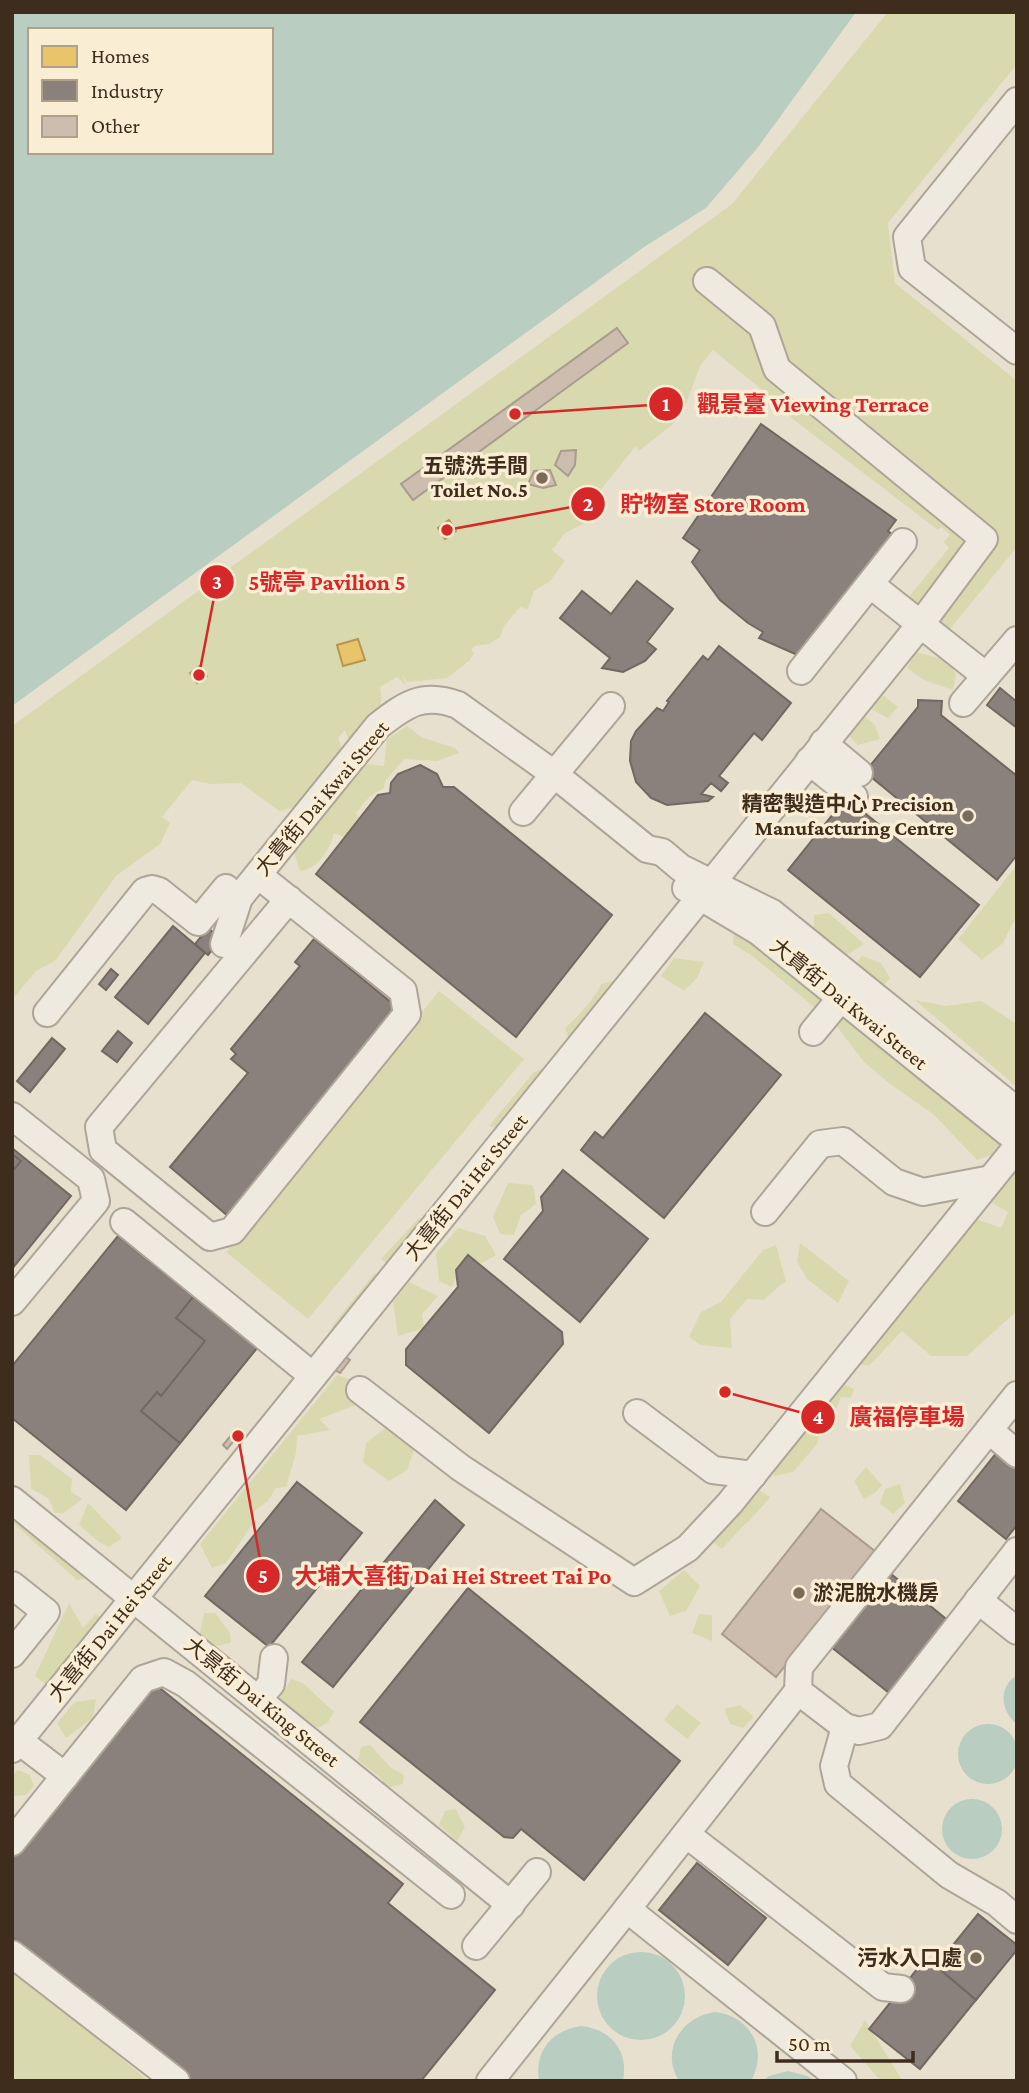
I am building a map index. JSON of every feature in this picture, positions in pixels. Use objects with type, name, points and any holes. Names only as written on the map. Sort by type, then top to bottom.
[{"type":"street","points":[[1017,102],[908,237],[912,268],[1017,351]]},
{"type":"street","name":"大喜街 Dai Hei Street","points":[[15,1745],[919,625],[984,539],[776,369],[762,326],[707,281]]},
{"type":"street","points":[[801,671],[875,588],[903,542]]},
{"type":"street","points":[[875,588],[986,676]]},
{"type":"street","points":[[963,703],[1017,640]]},
{"type":"street","name":"大貴街 Dai Kwai Street","points":[[47,1013],[145,891],[159,891],[198,922],[225,887],[258,875],[378,726],[402,707],[425,699],[440,698],[458,705],[554,774],[647,849],[652,865],[670,879],[772,913],[876,982],[1017,1111]]},
{"type":"street","points":[[523,812],[611,706]]},
{"type":"street","points":[[816,752],[857,785]]},
{"type":"street","points":[[258,875],[289,899],[403,991],[407,1014],[232,1231],[210,1237],[103,1150],[99,1127],[289,899]]},
{"type":"street","points":[[224,944],[225,887]]},
{"type":"street","name":"大貴街 Dai Kwai Street","points":[[705,890],[1017,1140]]},
{"type":"street","points":[[813,1032],[841,998]]},
{"type":"street","points":[[12,1116],[91,1179],[96,1201],[12,1302]]},
{"type":"street","points":[[765,1212],[820,1144],[842,1141],[894,1182],[923,1192],[991,1179]]},
{"type":"street","points":[[360,1390],[461,1468],[634,1582],[688,1548],[730,1503],[1017,1147]]},
{"type":"street","points":[[124,1222],[313,1376]]},
{"type":"street","points":[[496,2079],[798,1691],[799,1667],[1017,1395]]},
{"type":"street","points":[[637,1413],[713,1470],[753,1475]]},
{"type":"street","points":[[989,1430],[1017,1454]]},
{"type":"street","name":"大景街 Dai King Street","points":[[12,1500],[511,1905]]},
{"type":"street","points":[[798,1691],[845,1727],[859,1731],[880,1726],[1017,1551]]},
{"type":"street","points":[[12,1585],[46,1612],[12,1654]]},
{"type":"street","points":[[978,1600],[1013,1620]]},
{"type":"street","points":[[258,1699],[271,1684],[274,1658]]},
{"type":"street","points":[[12,1842],[143,1679],[164,1672],[186,1684],[451,1895]]},
{"type":"street","points":[[845,1727],[834,1766],[838,1784],[949,1875],[997,1903],[1017,1920]]},
{"type":"street","points":[[15,1745],[65,1776]]},
{"type":"street","points":[[686,1834],[883,1987],[901,1989]]},
{"type":"street","points":[[476,1946],[537,1872]]},
{"type":"street","points":[[627,1909],[843,2081]]},
{"type":"street","points":[[12,1954],[176,2081]]},
{"type":"green space","points":[[888,12],[1017,12],[1017,64],[888,223],[895,283],[1017,381],[1017,547],[949,630],[908,598],[949,548],[944,542],[950,534],[941,527],[938,530],[794,420],[772,398],[713,350],[700,366],[686,404],[673,424],[639,451],[636,446],[594,498],[600,502],[593,519],[565,533],[552,550],[565,561],[549,582],[534,591],[528,609],[520,607],[504,626],[500,637],[489,644],[474,646],[470,660],[447,678],[407,682],[402,674],[406,685],[397,677],[380,687],[381,705],[374,719],[350,744],[345,730],[338,738],[341,747],[327,801],[279,811],[241,783],[211,784],[192,780],[162,817],[170,823],[160,844],[116,876],[56,960],[36,971],[12,1000],[12,726],[732,204]]},
{"type":"green space","points":[[916,652],[946,660],[956,674],[953,690],[924,680],[907,668]]},
{"type":"green space","points":[[884,696],[898,707],[888,718],[871,709],[871,702]]},
{"type":"green space","points":[[863,715],[875,725],[880,739],[858,745],[847,734]]},
{"type":"green space","points":[[407,726],[421,737],[455,748],[459,753],[437,761],[404,759],[386,780],[384,788],[369,797],[356,813],[364,824],[350,840],[334,833],[330,845],[318,862],[300,871],[294,853],[310,829],[365,764],[384,766],[387,739]]},
{"type":"green space","points":[[1017,865],[1017,915],[1003,943],[982,960],[958,939]]},
{"type":"green space","points":[[829,913],[864,944],[839,960],[814,938],[814,915]]},
{"type":"green space","points":[[734,919],[1017,1144],[1017,1311],[967,1356],[931,1356],[902,1331],[869,1366],[847,1361],[973,1218],[1001,1228],[1008,1212],[982,1197],[995,1154],[977,1160],[933,1114],[864,1062],[835,1024],[751,955],[733,944]]},
{"type":"green space","points":[[862,956],[881,963],[890,978],[881,989],[854,966]]},
{"type":"green space","points":[[674,958],[704,962],[697,978],[684,991],[661,976]]},
{"type":"green space","points":[[613,981],[623,1000],[612,1013],[613,1027],[570,1043],[565,1028],[591,1001],[601,984]]},
{"type":"green space","points":[[439,991],[524,1059],[308,1319],[226,1252]]},
{"type":"green space","points":[[915,1000],[946,1006],[981,1001],[1017,1024],[1017,1087]]},
{"type":"green space","points":[[547,1067],[504,1131],[489,1126],[534,1072]]},
{"type":"green space","points":[[508,1183],[533,1185],[536,1204],[521,1215],[514,1235],[500,1234],[493,1217]]},
{"type":"green space","points":[[419,1218],[441,1223],[391,1267],[381,1259]]},
{"type":"green space","points":[[458,1228],[485,1236],[496,1255],[482,1263],[463,1261],[452,1287],[439,1281],[436,1253]]},
{"type":"green space","points":[[800,1243],[849,1281],[838,1303],[806,1278],[797,1261]]},
{"type":"green space","points":[[776,1245],[786,1282],[764,1300],[747,1299],[730,1319],[732,1348],[700,1345],[689,1337],[701,1312],[721,1302],[763,1250]]},
{"type":"green space","points":[[375,1273],[382,1277],[351,1316],[369,1331],[359,1337],[331,1339],[332,1326]]},
{"type":"green space","points":[[409,1282],[438,1296],[422,1314],[424,1328],[398,1336],[393,1302]]},
{"type":"green space","points":[[337,1375],[377,1388],[356,1405],[319,1419],[330,1430],[297,1436],[296,1453],[286,1487],[276,1488],[268,1501],[253,1512],[254,1522],[226,1563],[212,1568],[200,1544]]},
{"type":"green space","points":[[835,1380],[854,1389],[851,1398],[841,1397],[837,1407],[823,1420],[817,1444],[793,1472],[774,1476],[773,1454]]},
{"type":"green space","points":[[391,1424],[415,1447],[407,1470],[389,1481],[363,1462],[366,1443]]},
{"type":"green space","points":[[29,1455],[40,1455],[72,1479],[71,1492],[82,1499],[64,1513],[55,1513],[48,1498],[31,1489]]},
{"type":"green space","points":[[866,1467],[882,1485],[864,1499],[854,1481]]},
{"type":"green space","points":[[748,1484],[770,1497],[722,1549],[703,1536]]},
{"type":"green space","points":[[900,1484],[905,1503],[893,1514],[880,1504],[885,1489]]},
{"type":"green space","points":[[12,1496],[100,1561],[85,1579],[77,1580],[12,1522]]},
{"type":"green space","points":[[88,1503],[122,1538],[109,1547],[79,1525]]},
{"type":"green space","points":[[684,1570],[700,1586],[686,1611],[670,1616],[659,1591]]},
{"type":"green space","points":[[69,1603],[83,1628],[96,1614],[115,1629],[65,1699],[35,1676]]},
{"type":"green space","points":[[204,1613],[215,1613],[230,1633],[231,1643],[216,1646],[199,1637]]},
{"type":"green space","points":[[699,1614],[712,1615],[712,1641],[692,1633]]},
{"type":"green space","points":[[291,1679],[303,1683],[334,1712],[328,1722],[318,1728],[278,1701]]},
{"type":"green space","points":[[96,1699],[93,1718],[66,1738],[57,1723],[75,1702]]},
{"type":"green space","points":[[677,1704],[701,1723],[687,1739],[664,1720]]},
{"type":"green space","points":[[740,1705],[754,1717],[743,1728],[730,1724],[724,1709]]},
{"type":"green space","points":[[370,1745],[390,1767],[404,1775],[403,1784],[386,1788],[381,1778],[358,1760],[361,1747]]},
{"type":"green space","points":[[18,1770],[30,1775],[34,1786],[26,1795],[12,1796],[12,1776]]},
{"type":"green space","points":[[456,1809],[465,1827],[457,1841],[439,1825],[445,1811]]},
{"type":"green space","points":[[12,1946],[81,2024],[148,2081],[12,2081]]},
{"type":"green space","points":[[865,2020],[902,2081],[881,2081],[850,2046]]},
{"type":"shaded area","points":[[12,12],[856,12],[759,146],[706,208],[644,247],[12,706]]},
{"type":"shaded area","points":[[1017,1675],[1017,1724],[1007,1713],[1004,1692]]},
{"type":"shaded area","points":[[988,1724],[1009,1733],[1018,1754],[1009,1775],[988,1784],[967,1775],[958,1754],[967,1733]]},
{"type":"shaded area","points":[[972,1799],[989,1804],[997,1812],[1002,1829],[997,1846],[989,1854],[972,1859],[955,1854],[947,1846],[942,1829],[947,1812],[955,1804]]},
{"type":"shaded area","points":[[641,1952],[658,1956],[672,1965],[681,1979],[685,1996],[681,2013],[672,2027],[658,2036],[641,2040],[624,2036],[610,2027],[601,2013],[597,1996],[601,1979],[610,1965],[624,1956]]},
{"type":"shaded area","points":[[715,2012],[738,2020],[753,2036],[758,2057],[751,2081],[679,2081],[672,2058],[677,2037],[692,2021]]},
{"type":"shaded area","points":[[581,2026],[601,2032],[616,2043],[623,2060],[623,2081],[539,2081],[539,2060],[547,2044],[562,2032]]},
{"type":"shaded area","points":[[788,2071],[816,2081],[762,2081],[769,2076]]},
{"type":"building: Homes","points":[[449,520],[456,531],[445,539],[438,528]]},
{"type":"building: Homes","points":[[358,639],[365,660],[343,666],[337,645]]},
{"type":"building: Industry","points":[[761,424],[896,520],[888,531],[894,536],[843,602],[840,600],[802,657],[759,638],[763,632],[720,600],[692,562],[700,550],[683,538]]},
{"type":"building: Industry","points":[[637,581],[673,609],[647,642],[656,649],[645,661],[623,672],[602,668],[610,658],[560,618],[582,591],[611,614]]},
{"type":"building: Industry","points":[[719,646],[791,703],[762,740],[754,733],[719,776],[728,783],[721,791],[711,783],[701,794],[713,797],[708,801],[667,805],[651,798],[636,782],[630,761],[631,741],[636,731],[657,708],[663,711],[669,702],[667,701],[703,656],[708,660]]},
{"type":"building: Industry","points":[[1000,688],[1017,702],[1017,728],[987,705]]},
{"type":"building: Industry","name":"精密製造中心 Precision Manufacturing Centre","points":[[918,700],[942,701],[941,715],[1017,776],[1017,855],[997,880],[865,772],[918,707]]},
{"type":"building: Industry","points":[[420,765],[437,774],[443,787],[454,787],[612,915],[516,1037],[316,874],[378,795],[390,793],[391,783],[398,774]]},
{"type":"building: Industry","points":[[846,798],[979,905],[920,977],[788,870]]},
{"type":"building: Industry","points":[[173,926],[205,953],[148,1024],[115,997]]},
{"type":"building: Industry","points":[[208,928],[221,939],[208,955],[195,944]]},
{"type":"building: Industry","points":[[314,939],[399,1009],[228,1216],[170,1167],[248,1073],[231,1059],[236,1054],[231,1049],[300,966],[295,962]]},
{"type":"building: Industry","points":[[111,969],[118,975],[106,990],[99,984]]},
{"type":"building: Industry","points":[[705,1013],[781,1075],[664,1218],[581,1150],[595,1132],[603,1138]]},
{"type":"building: Industry","points":[[118,1031],[132,1043],[117,1062],[102,1051]]},
{"type":"building: Industry","points":[[52,1038],[65,1049],[30,1092],[17,1081]]},
{"type":"building: Industry","points":[[12,1148],[71,1196],[12,1269]]},
{"type":"building: Industry","points":[[12,1154],[21,1161],[12,1172]]},
{"type":"building: Industry","points":[[563,1170],[648,1239],[580,1322],[504,1259],[543,1211],[541,1197]]},
{"type":"building: Industry","points":[[118,1236],[257,1348],[126,1510],[12,1418],[12,1366]]},
{"type":"building: Industry","points":[[468,1255],[562,1332],[563,1344],[489,1433],[406,1365],[406,1349],[458,1287],[456,1270]]},
{"type":"building: Industry","points":[[193,1297],[257,1348],[180,1443],[141,1411],[157,1392],[161,1396],[205,1341],[176,1318]]},
{"type":"building: Industry","points":[[998,1451],[1017,1466],[1017,1525],[1006,1539],[958,1501]]},
{"type":"building: Industry","points":[[297,1482],[362,1533],[269,1647],[205,1596]]},
{"type":"building: Industry","points":[[435,1500],[464,1525],[333,1687],[302,1662]]},
{"type":"building: Industry","points":[[885,1569],[951,1623],[893,1696],[825,1642]]},
{"type":"building: Industry","points":[[468,1588],[680,1761],[584,1880],[521,1829],[513,1838],[504,1837],[360,1722]]},
{"type":"building: Industry","points":[[156,1685],[403,1884],[388,1903],[495,1990],[421,2081],[190,2081],[12,1937],[12,1845],[66,1794]]},
{"type":"building: Industry","points":[[697,1863],[766,1918],[728,1965],[659,1910]]},
{"type":"building: Industry","name":"污水入口處","points":[[978,1914],[1017,1945],[1017,1950],[976,2000],[936,1966]]},
{"type":"building: Industry","points":[[926,1958],[976,2000],[920,2069],[869,2029]]},
{"type":"building: Other","points":[[617,328],[628,343],[413,500],[401,484]]},
{"type":"building: Other","name":"五號洗手間 Toilet No.5","points":[[576,450],[575,465],[568,476],[555,465],[561,451]]},
{"type":"building: Other","name":"五號洗手間 Toilet No.5","points":[[550,470],[556,485],[543,488],[528,484],[534,471]]},
{"type":"building: Other","points":[[200,666],[207,676],[197,683],[190,673]]},
{"type":"building: Other","points":[[346,1357],[350,1360],[340,1373],[335,1370]]},
{"type":"building: Other","points":[[233,1433],[238,1436],[227,1449],[223,1445]]},
{"type":"building: Other","name":"淤泥脫水機房","points":[[821,1509],[876,1552],[776,1677],[722,1634]]},
{"type":"place","name":"觀景臺 Viewing Terrace","points":[[515,414]]},
{"type":"place","name":"五號洗手間 Toilet No.5","points":[[542,478]]},
{"type":"place","name":"貯物室 Store Room","points":[[447,530]]},
{"type":"place","name":"5號亭 Pavilion 5","points":[[199,675]]},
{"type":"place","name":"精密製造中心 Precision Manufacturing Centre","points":[[968,816]]},
{"type":"place","name":"廣福停車場","points":[[725,1392]]},
{"type":"place","name":"大埔大喜街 Dai Hei Street Tai Po","points":[[238,1436]]},
{"type":"place","name":"淤泥脫水機房","points":[[799,1593]]},
{"type":"place","name":"污水入口處","points":[[976,1958]]}]
